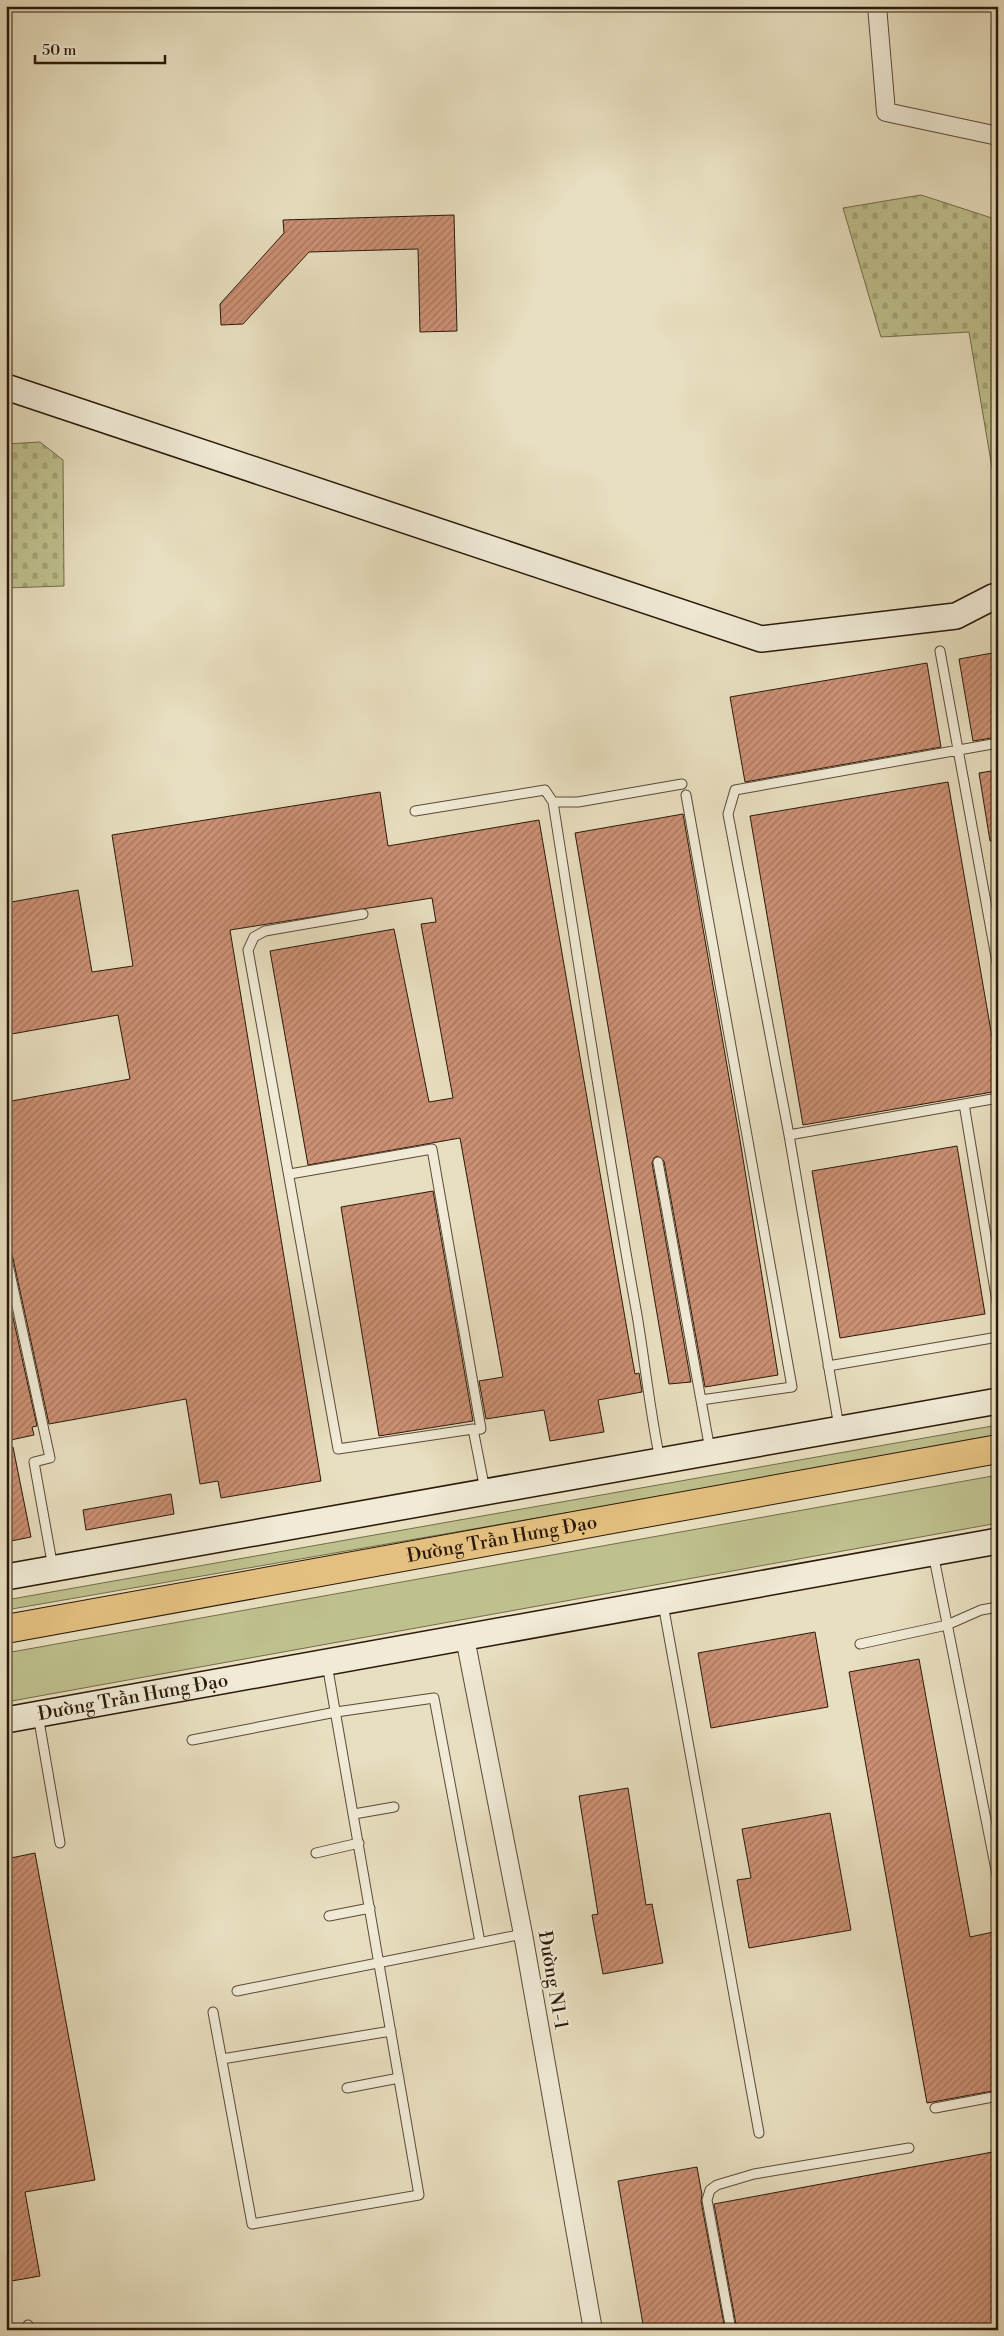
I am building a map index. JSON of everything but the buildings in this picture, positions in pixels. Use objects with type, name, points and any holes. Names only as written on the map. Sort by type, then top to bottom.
[{"type":"highway","name":"Đường Trần Hưng Đạo","points":[[6,1629],[998,1449]]},
{"type":"main road","points":[[6,387],[761,639],[956,616],[998,596]]},
{"type":"main road","points":[[6,1577],[998,1402]]},
{"type":"main road","name":"Đường Trần Hưng Đạo","points":[[6,1720],[998,1541]]},
{"type":"street","points":[[877,6],[886,112],[998,136]]},
{"type":"street","name":"Đường N1-1","points":[[465,1638],[523,1934],[593,2330]]},
{"type":"lane","points":[[940,651],[998,968]]},
{"type":"lane","points":[[840,1430],[789,1135],[728,814],[735,790],[998,743]]},
{"type":"lane","points":[[553,802],[578,802],[682,784]]},
{"type":"lane","points":[[415,811],[545,790],[553,802],[640,1337],[650,1413],[660,1461]]},
{"type":"lane","points":[[686,795],[792,1386],[701,1400]]},
{"type":"lane","points":[[290,1174],[432,1149],[481,1429],[338,1449],[290,1174],[248,957],[249,944],[257,934],[265,931],[363,914]]},
{"type":"lane","points":[[789,1135],[998,1098]]},
{"type":"lane","points":[[964,1104],[998,1308]]},
{"type":"lane","points":[[658,1162],[711,1452]]},
{"type":"lane","points":[[6,1255],[50,1458],[34,1462],[53,1568]]},
{"type":"lane","points":[[828,1366],[998,1337]]},
{"type":"lane","points":[[473,1430],[486,1492]]},
{"type":"lane","points":[[933,1553],[998,1880]]},
{"type":"lane","points":[[662,1602],[759,2133]]},
{"type":"lane","points":[[860,1644],[947,1625],[981,1610],[998,1607]]},
{"type":"lane","points":[[213,2012],[252,2224],[419,2195],[326,1661]]},
{"type":"lane","points":[[192,1740],[336,1712],[434,1698],[480,1942]]},
{"type":"lane","points":[[38,1714],[60,1842]]},
{"type":"lane","points":[[354,1814],[394,1807]]},
{"type":"lane","points":[[316,1853],[359,1843]]},
{"type":"lane","points":[[329,1916],[370,1908]]},
{"type":"lane","points":[[237,1991],[523,1934]]},
{"type":"lane","points":[[222,2059],[391,2031]]},
{"type":"lane","points":[[346,2088],[399,2078]]},
{"type":"lane","points":[[935,2108],[998,2096]]},
{"type":"lane","points":[[731,2330],[708,2200],[710,2190],[717,2185],[754,2174],[909,2148]]},
{"type":"green space","points":[[921,195],[998,220],[998,503],[969,332],[881,337],[843,208]]},
{"type":"green space","points":[[40,442],[63,460],[64,586],[6,588],[6,444]]},
{"type":"green space","points":[[998,1425],[998,1438],[6,1610],[6,1600]]},
{"type":"green space","points":[[998,1475],[998,1523],[6,1702],[6,1653]]}]
